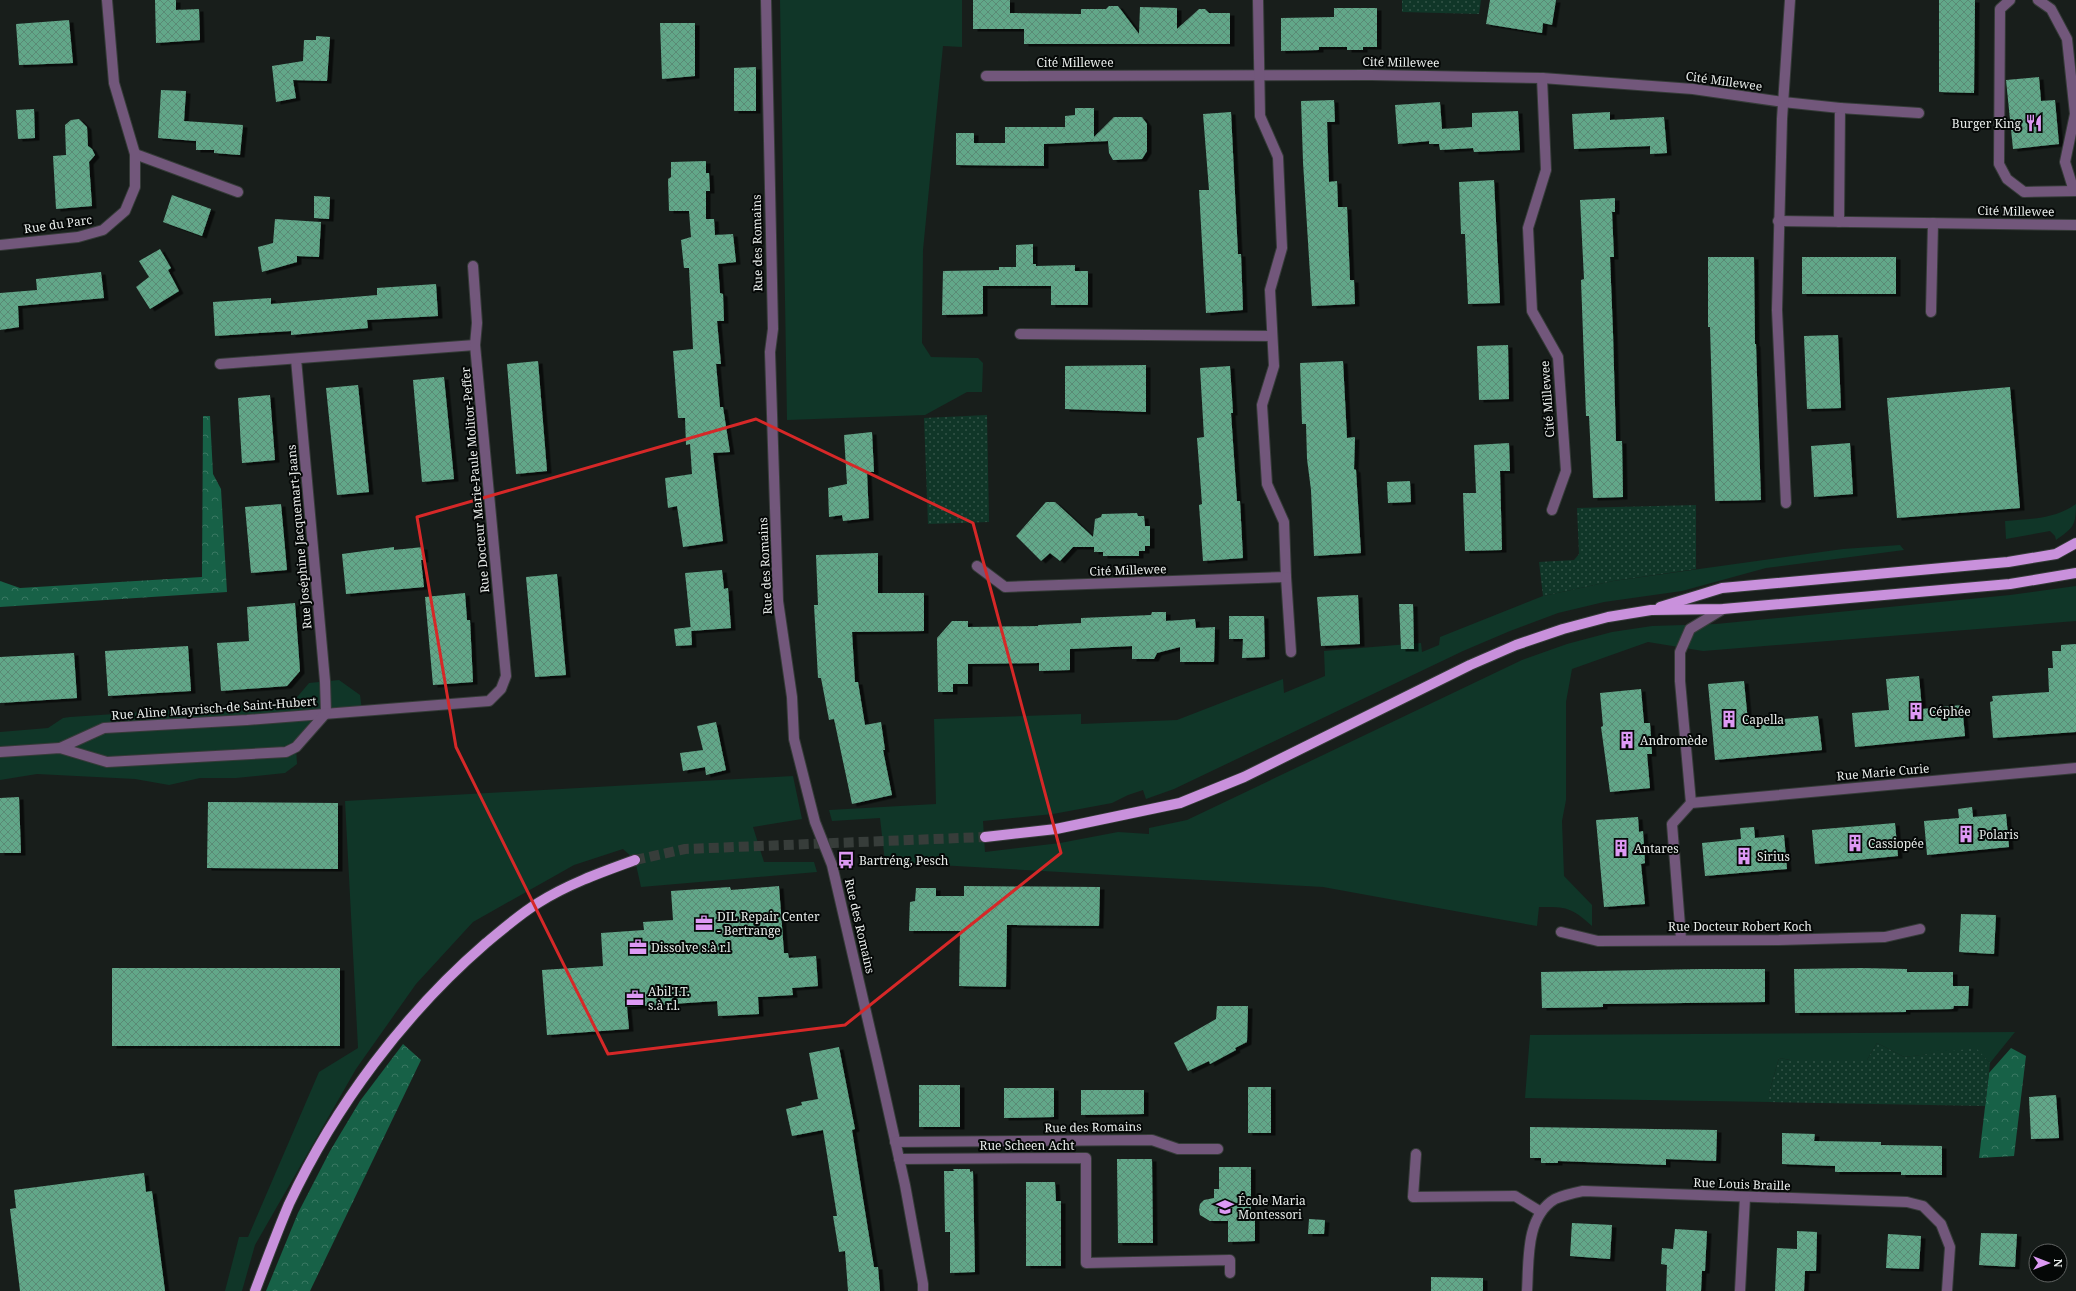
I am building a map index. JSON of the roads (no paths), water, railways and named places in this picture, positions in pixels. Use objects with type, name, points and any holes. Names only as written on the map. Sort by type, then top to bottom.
[{"type":"main road","points":[[985,837],[1056,829],[1180,804],[1244,776],[1470,665],[1516,645],[1563,629],[1608,617],[1651,610],[1722,588],[2008,562],[2056,554],[2076,543]]},
{"type":"main road","points":[[1651,610],[1723,610],[2010,584],[2076,572]]},
{"type":"main road","points":[[255,1291],[290,1204],[336,1119],[380,1056],[422,1006],[461,965],[502,930],[538,903],[579,882],[635,860]]},
{"type":"street","name":"Rue du Parc","points":[[0,245],[78,237],[103,230],[125,211],[135,188],[135,154],[114,83],[107,0]]},
{"type":"street","name":"Rue des Romains","points":[[766,0],[773,329],[770,352],[778,602],[792,697],[794,739],[815,822],[831,859],[899,1159],[922,1276],[923,1291]]},
{"type":"street","points":[[1258,0],[1260,116],[1278,157],[1282,248],[1270,290],[1274,366],[1262,405],[1267,484],[1284,522],[1291,652]]},
{"type":"street","points":[[1786,503],[1777,317],[1778,221],[1783,102],[1790,0]]},
{"type":"street","points":[[2010,0],[2000,9],[1999,164],[2007,179],[2024,192],[2075,191],[2064,162],[2075,114],[2067,39],[2051,10],[2038,0]]},
{"type":"street","name":"Cité Millewee","points":[[986,76],[1371,74],[1542,78],[1694,89],[1783,102],[1840,108],[1919,113]]},
{"type":"street","name":"Cité Millewee","points":[[1542,78],[1546,170],[1528,228],[1532,311],[1558,357],[1566,471],[1552,510]]},
{"type":"street","points":[[1839,222],[1840,108]]},
{"type":"street","points":[[135,154],[238,192]]},
{"type":"street","name":"Cité Millewee","points":[[1778,221],[2076,225]]},
{"type":"street","points":[[1931,312],[1932,223]]},
{"type":"street","name":"Rue Docteur Marie-Paule Molitor-Peffer","points":[[473,266],[477,323],[475,345],[506,676],[501,689]]},
{"type":"street","points":[[1020,334],[1272,336]]},
{"type":"street","points":[[220,364],[475,345]]},
{"type":"street","name":"Rue Joséphine Jacquemart-Jaans","points":[[296,359],[325,674],[326,713]]},
{"type":"street","name":"Cité Millewee","points":[[977,566],[1004,587],[1286,577]]},
{"type":"street","points":[[1681,940],[1672,824],[1691,803],[1680,681],[1680,652],[1690,629],[1723,610]]},
{"type":"street","name":"Rue Aline Mayrisch-de Saint-Hubert","points":[[60,748],[104,728],[247,720],[489,700],[501,689]]},
{"type":"street","name":"Rue Aline Mayrisch-de Saint-Hubert","points":[[0,752],[60,748],[107,762],[286,752],[296,747],[326,713]]},
{"type":"street","name":"Rue Marie Curie","points":[[1691,803],[2076,768]]},
{"type":"street","name":"Rue Docteur Robert Koch","points":[[1561,932],[1598,941],[1885,937],[1920,929]]},
{"type":"street","name":"Rue des Romains","points":[[895,1142],[1152,1140],[1178,1149],[1218,1149]]},
{"type":"street","points":[[1416,1154],[1413,1197],[1515,1196],[1541,1212],[1530,1237],[1527,1291]]},
{"type":"street","name":"Rue Scheen Acht","points":[[899,1159],[1086,1158],[1086,1263],[1230,1260],[1230,1273]]},
{"type":"street","name":"Rue Louis Braille","points":[[1541,1212],[1554,1200],[1565,1195],[1582,1192],[1907,1202],[1923,1206],[1941,1224],[1950,1247],[1947,1291]]},
{"type":"street","points":[[1740,1291],[1745,1197]]},
{"type":"tunnel","points":[[635,860],[685,849],[985,837]]},
{"type":"place","name":"Burger King","points":[[2034,123]]},
{"type":"place","name":"Céphée","points":[[1916,711]]},
{"type":"place","name":"Capella","points":[[1729,719]]},
{"type":"place","name":"Andromède","points":[[1627,740]]},
{"type":"place","name":"Polaris","points":[[1966,834]]},
{"type":"place","name":"Cassiopée","points":[[1855,843]]},
{"type":"place","name":"Antares","points":[[1621,848]]},
{"type":"place","name":"Sirius","points":[[1744,856]]},
{"type":"place","name":"Bartréng, Pesch","points":[[846,860]]},
{"type":"place","name":"DIL Repair Center - Bertrange","points":[[704,923]]},
{"type":"place","name":"Dissolve s.à r.l","points":[[638,947]]},
{"type":"place","name":"Abil'I.T. s.à r.l.","points":[[635,998]]},
{"type":"place","name":"École Maria Montessori","points":[[1225,1207]]}]
